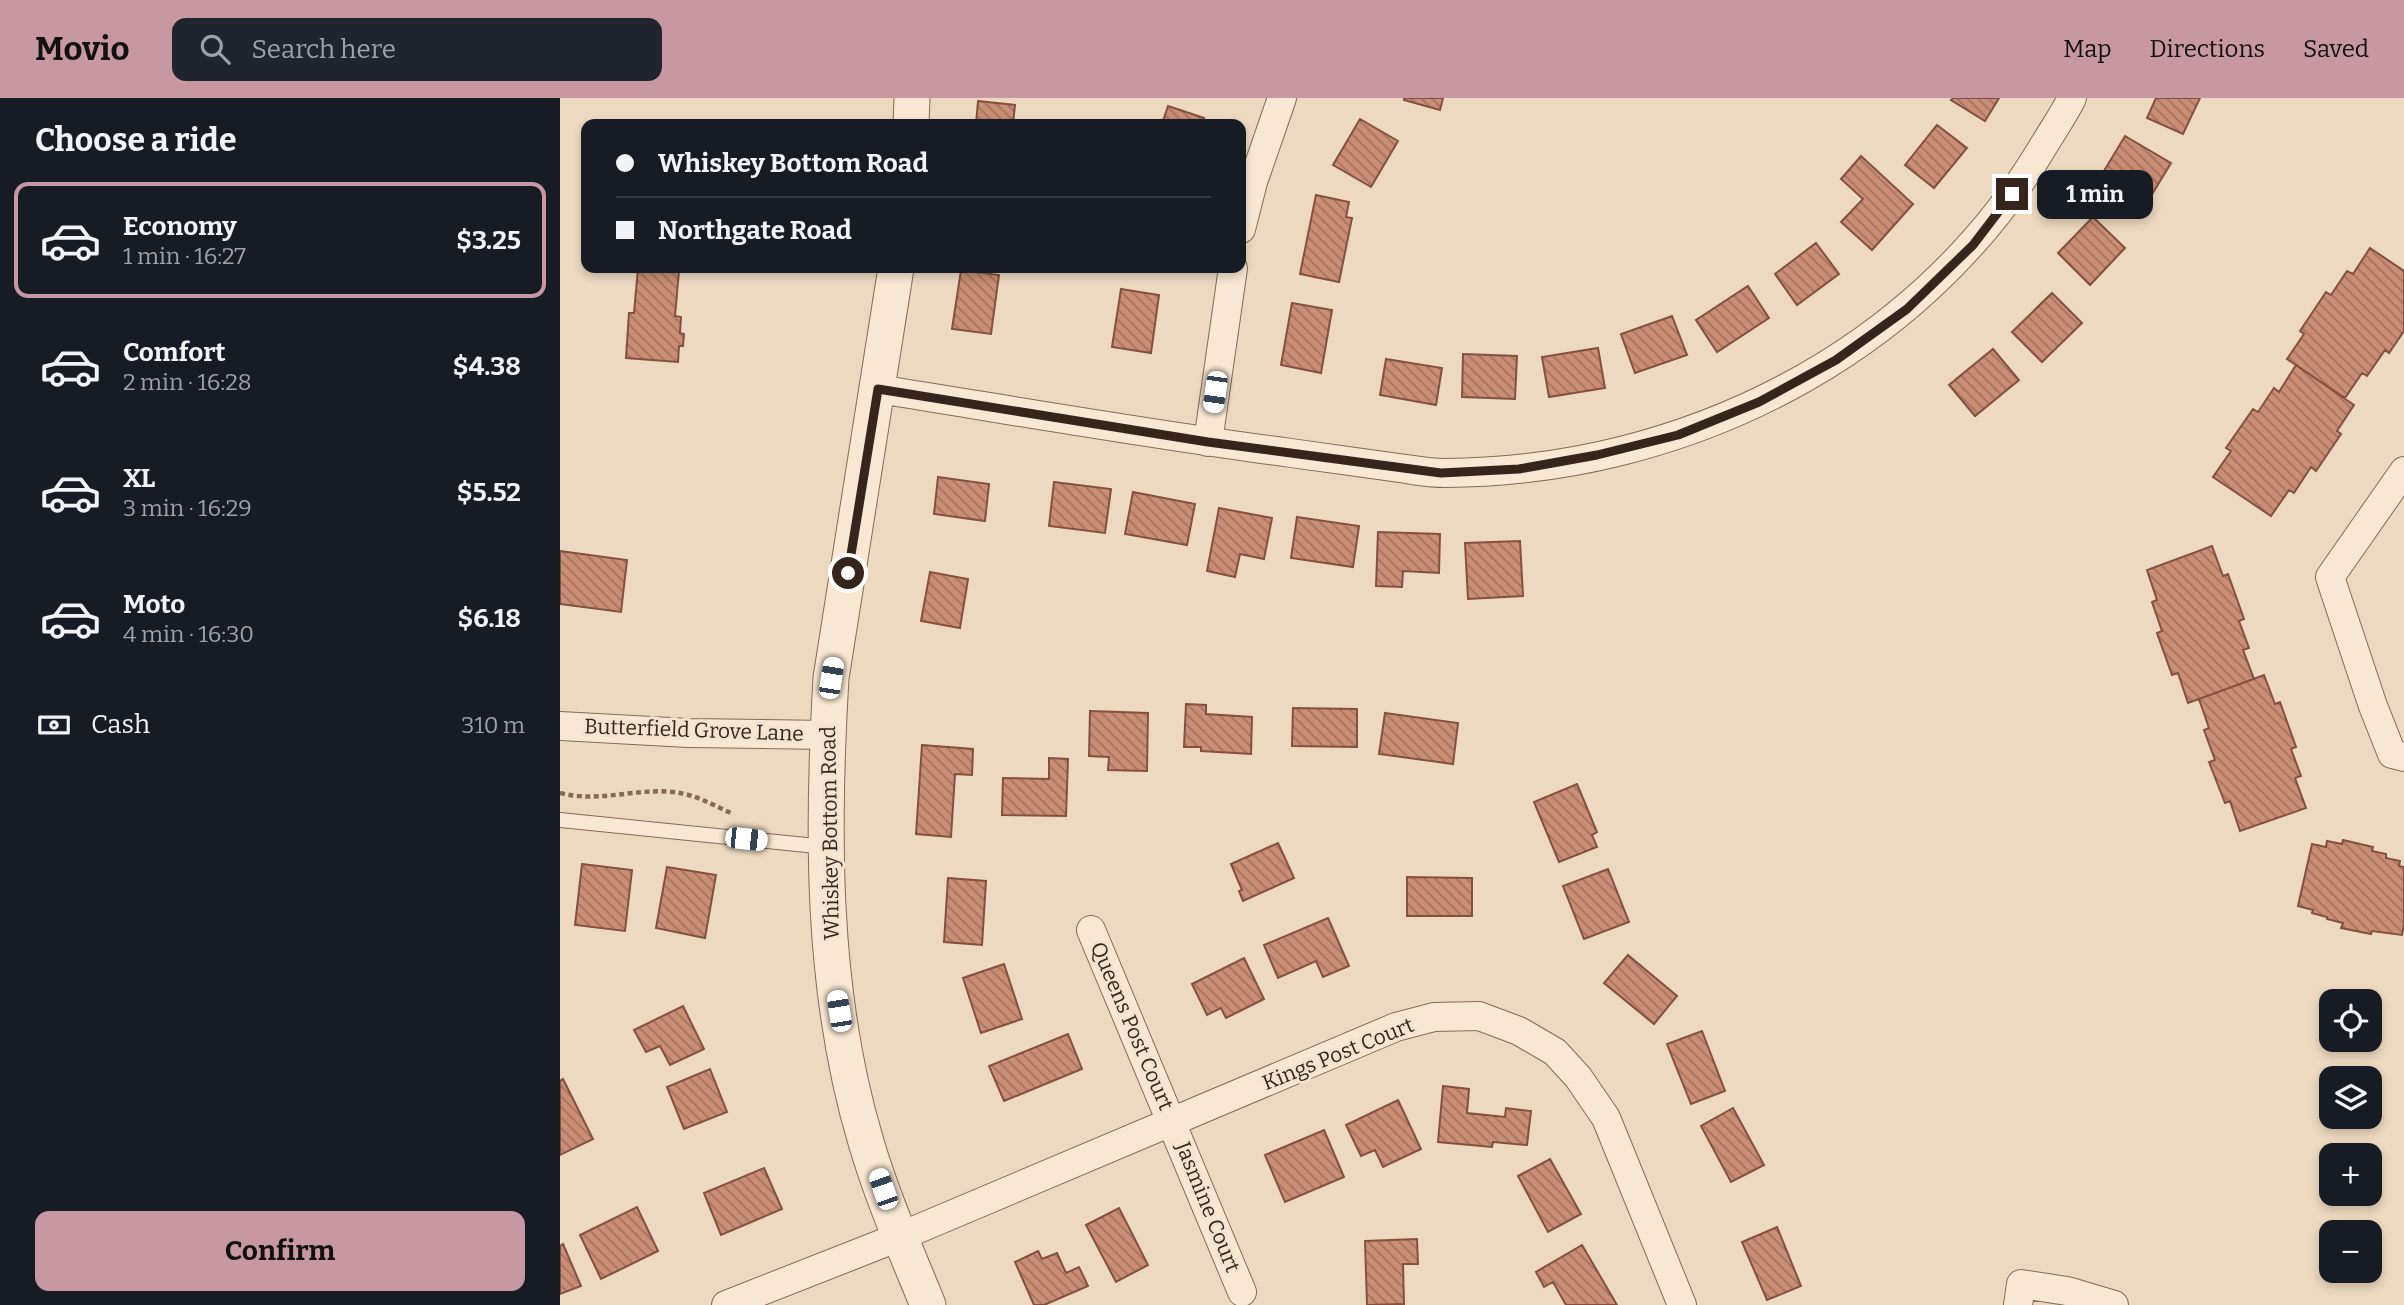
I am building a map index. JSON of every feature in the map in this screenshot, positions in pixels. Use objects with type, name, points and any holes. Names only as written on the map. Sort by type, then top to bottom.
[{"type":"street","points":[[911,119],[912,98]]},
{"type":"street","points":[[1246,208],[1252,182],[1282,98]]},
{"type":"street","points":[[878,389],[1208,442],[1441,473],[1519,469],[1597,455],[1678,435],[1759,402],[1836,360],[1907,309],[1973,245],[2025,177],[2072,98]]},
{"type":"street","name":"Whiskey Bottom Road","points":[[895,273],[831,678],[826,847],[831,960],[847,1063],[866,1141],[900,1237],[928,1305]]},
{"type":"street","points":[[1208,442],[1232,273]]},
{"type":"street","points":[[2404,471],[2330,578],[2392,754],[2404,757]]},
{"type":"street","name":"Butterfield Grove Lane","points":[[560,726],[688,733],[828,735]]},
{"type":"street","name":"Queens Post Court","points":[[1091,930],[1173,1122]]},
{"type":"street","name":"Kings Post Court","points":[[726,1305],[900,1237],[1396,1027],[1434,1017],[1479,1016],[1518,1031],[1555,1052],[1578,1077],[1606,1118],[1682,1305]]},
{"type":"street","name":"Jasmine Court","points":[[1173,1122],[1242,1292]]},
{"type":"street","points":[[2019,1295],[2067,1291],[2114,1305]]},
{"type":"lane","points":[[560,820],[826,847]]},
{"type":"path","points":[[560,793],[575,797],[608,797],[671,792],[697,796],[738,816]]},
{"type":"building","points":[[1404,98],[1443,98],[1440,110]]},
{"type":"building","points":[[1999,98],[1985,121],[1951,100]]},
{"type":"building","points":[[2156,98],[2200,98],[2183,134],[2147,118]]},
{"type":"building","points":[[978,101],[1015,105],[1014,119],[976,119]]},
{"type":"building","points":[[1168,106],[1204,118],[1204,119],[1164,119]]},
{"type":"building","points":[[1360,119],[1398,141],[1371,187],[1333,165]]},
{"type":"building","points":[[1937,125],[1967,148],[1934,188],[1905,165]]},
{"type":"building","points":[[2125,136],[2171,163],[2143,209],[2098,181]]},
{"type":"building","points":[[1861,156],[1913,204],[1872,250],[1841,222],[1863,199],[1841,179]]},
{"type":"building","points":[[1316,195],[1349,202],[1346,217],[1352,218],[1339,282],[1300,274]]},
{"type":"building","points":[[2093,217],[2125,248],[2090,285],[2058,253]]},
{"type":"building","points":[[1816,243],[1839,274],[1797,305],[1775,274]]},
{"type":"building","points":[[2370,248],[2404,271],[2404,331],[2389,353],[2385,350],[2367,376],[2362,373],[2345,398],[2287,359],[2304,334],[2300,331],[2326,292],[2331,295],[2347,271],[2353,274]]},
{"type":"building","points":[[638,273],[679,273],[675,316],[681,317],[680,333],[684,334],[683,346],[679,346],[678,362],[626,358],[629,313],[634,313]]},
{"type":"building","points":[[961,273],[999,275],[991,334],[952,329]]},
{"type":"building","points":[[1748,286],[1769,318],[1717,352],[1696,320]]},
{"type":"building","points":[[1121,289],[1159,295],[1151,353],[1112,347]]},
{"type":"building","points":[[2052,293],[2082,323],[2042,362],[2012,332]]},
{"type":"building","points":[[1292,303],[1332,310],[1321,373],[1281,365]]},
{"type":"building","points":[[1672,316],[1687,355],[1635,373],[1621,334]]},
{"type":"building","points":[[1598,348],[1605,388],[1549,397],[1542,357]]},
{"type":"building","points":[[1993,349],[2019,380],[1975,416],[1949,385]]},
{"type":"building","points":[[1463,354],[1517,356],[1515,399],[1462,397]]},
{"type":"building","points":[[1386,359],[1442,368],[1436,405],[1380,395]]},
{"type":"building","points":[[2296,365],[2354,405],[2337,431],[2341,434],[2316,471],[2311,467],[2294,493],[2289,490],[2271,516],[2213,477],[2231,451],[2226,448],[2253,409],[2258,412],[2274,388],[2279,392]]},
{"type":"building","points":[[938,477],[989,484],[985,521],[934,514]]},
{"type":"building","points":[[1054,482],[1111,489],[1105,533],[1049,526]]},
{"type":"building","points":[[1133,492],[1195,504],[1187,545],[1125,534]]},
{"type":"building","points":[[1219,508],[1272,518],[1264,559],[1240,554],[1235,577],[1207,571]]},
{"type":"building","points":[[1297,517],[1359,526],[1353,567],[1291,558]]},
{"type":"building","points":[[1378,532],[1440,534],[1439,573],[1403,571],[1402,587],[1376,586]]},
{"type":"building","points":[[1520,541],[1523,596],[1468,599],[1465,543]]},
{"type":"building","points":[[2212,546],[2223,576],[2228,574],[2244,619],[2239,621],[2249,648],[2243,650],[2254,679],[2188,703],[2178,673],[2172,675],[2157,633],[2162,631],[2152,602],[2157,600],[2147,570]]},
{"type":"building","points":[[560,551],[627,560],[621,612],[560,604]]},
{"type":"building","points":[[930,572],[968,579],[960,628],[921,621]]},
{"type":"building","points":[[2264,675],[2275,704],[2280,702],[2296,747],[2291,749],[2301,776],[2295,778],[2306,808],[2240,831],[2230,801],[2225,803],[2209,762],[2215,760],[2204,730],[2209,728],[2199,699]]},
{"type":"building","points":[[1186,704],[1206,705],[1206,714],[1252,717],[1251,754],[1201,751],[1201,747],[1184,747]]},
{"type":"building","points":[[1293,708],[1357,709],[1357,747],[1292,746]]},
{"type":"building","points":[[1090,711],[1148,713],[1147,771],[1108,770],[1109,757],[1089,756]]},
{"type":"building","points":[[1385,713],[1458,723],[1453,764],[1379,754]]},
{"type":"building","points":[[922,745],[973,749],[972,775],[955,774],[951,837],[916,834]]},
{"type":"building","points":[[1049,758],[1068,759],[1066,816],[1002,815],[1003,778],[1049,779]]},
{"type":"building","points":[[1577,784],[1597,832],[1592,835],[1597,847],[1559,862],[1534,802]]},
{"type":"building","points":[[2343,840],[2373,847],[2372,851],[2400,861],[2399,866],[2404,867],[2402,935],[2372,931],[2371,934],[2341,928],[2343,923],[2298,906],[2312,844],[2326,847],[2327,841],[2342,844]]},
{"type":"building","points":[[1278,843],[1294,878],[1243,901],[1239,891],[1242,890],[1231,864]]},
{"type":"building","points":[[582,864],[632,870],[625,931],[575,925]]},
{"type":"building","points":[[667,867],[716,875],[705,938],[656,928]]},
{"type":"building","points":[[1608,869],[1629,922],[1584,939],[1563,886]]},
{"type":"building","points":[[1407,877],[1472,878],[1472,916],[1407,916]]},
{"type":"building","points":[[948,878],[986,881],[982,945],[944,942]]},
{"type":"building","points":[[1328,918],[1349,966],[1323,977],[1316,961],[1278,978],[1264,945]]},
{"type":"building","points":[[1628,955],[1677,996],[1654,1024],[1604,983]]},
{"type":"building","points":[[1244,958],[1264,999],[1226,1018],[1221,1008],[1207,1015],[1192,984]]},
{"type":"building","points":[[1004,964],[1022,1019],[981,1033],[963,978]]},
{"type":"building","points":[[683,1006],[704,1049],[670,1065],[660,1046],[646,1052],[634,1030]]},
{"type":"building","points":[[1702,1031],[1725,1091],[1691,1104],[1667,1044]]},
{"type":"building","points":[[1068,1034],[1082,1069],[1004,1101],[989,1066]]},
{"type":"building","points":[[710,1069],[727,1112],[684,1129],[667,1087]]},
{"type":"building","points":[[563,1079],[593,1139],[560,1155],[560,1081]]},
{"type":"building","points":[[1443,1086],[1469,1089],[1467,1113],[1505,1117],[1506,1108],[1531,1111],[1527,1145],[1493,1142],[1492,1147],[1438,1142]]},
{"type":"building","points":[[1398,1100],[1421,1149],[1383,1167],[1375,1150],[1361,1156],[1346,1125]]},
{"type":"building","points":[[1733,1108],[1764,1165],[1731,1182],[1701,1126]]},
{"type":"building","points":[[1324,1130],[1344,1177],[1285,1202],[1265,1155]]},
{"type":"building","points":[[1550,1159],[1581,1214],[1548,1232],[1518,1176]]},
{"type":"building","points":[[764,1168],[782,1209],[721,1235],[704,1193]]},
{"type":"building","points":[[637,1207],[658,1251],[601,1279],[580,1235]]},
{"type":"building","points":[[1119,1208],[1148,1265],[1116,1282],[1086,1225]]},
{"type":"building","points":[[1777,1227],[1801,1286],[1767,1300],[1742,1242]]},
{"type":"building","points":[[1417,1239],[1418,1264],[1403,1264],[1404,1304],[1367,1305],[1365,1241]]},
{"type":"building","points":[[563,1244],[581,1286],[560,1294],[560,1246]]},
{"type":"building","points":[[1582,1245],[1617,1305],[1566,1305],[1553,1282],[1544,1287],[1536,1272]]},
{"type":"building","points":[[1038,1251],[1042,1259],[1057,1253],[1066,1273],[1079,1267],[1088,1286],[1044,1305],[1034,1305],[1015,1262]]},
{"type":"route","points":[[848,573],[878,389],[1208,442],[1441,473],[1519,469],[1597,455],[1678,435],[1759,402],[1836,360],[1907,309],[1973,245],[2012,194]]}]
